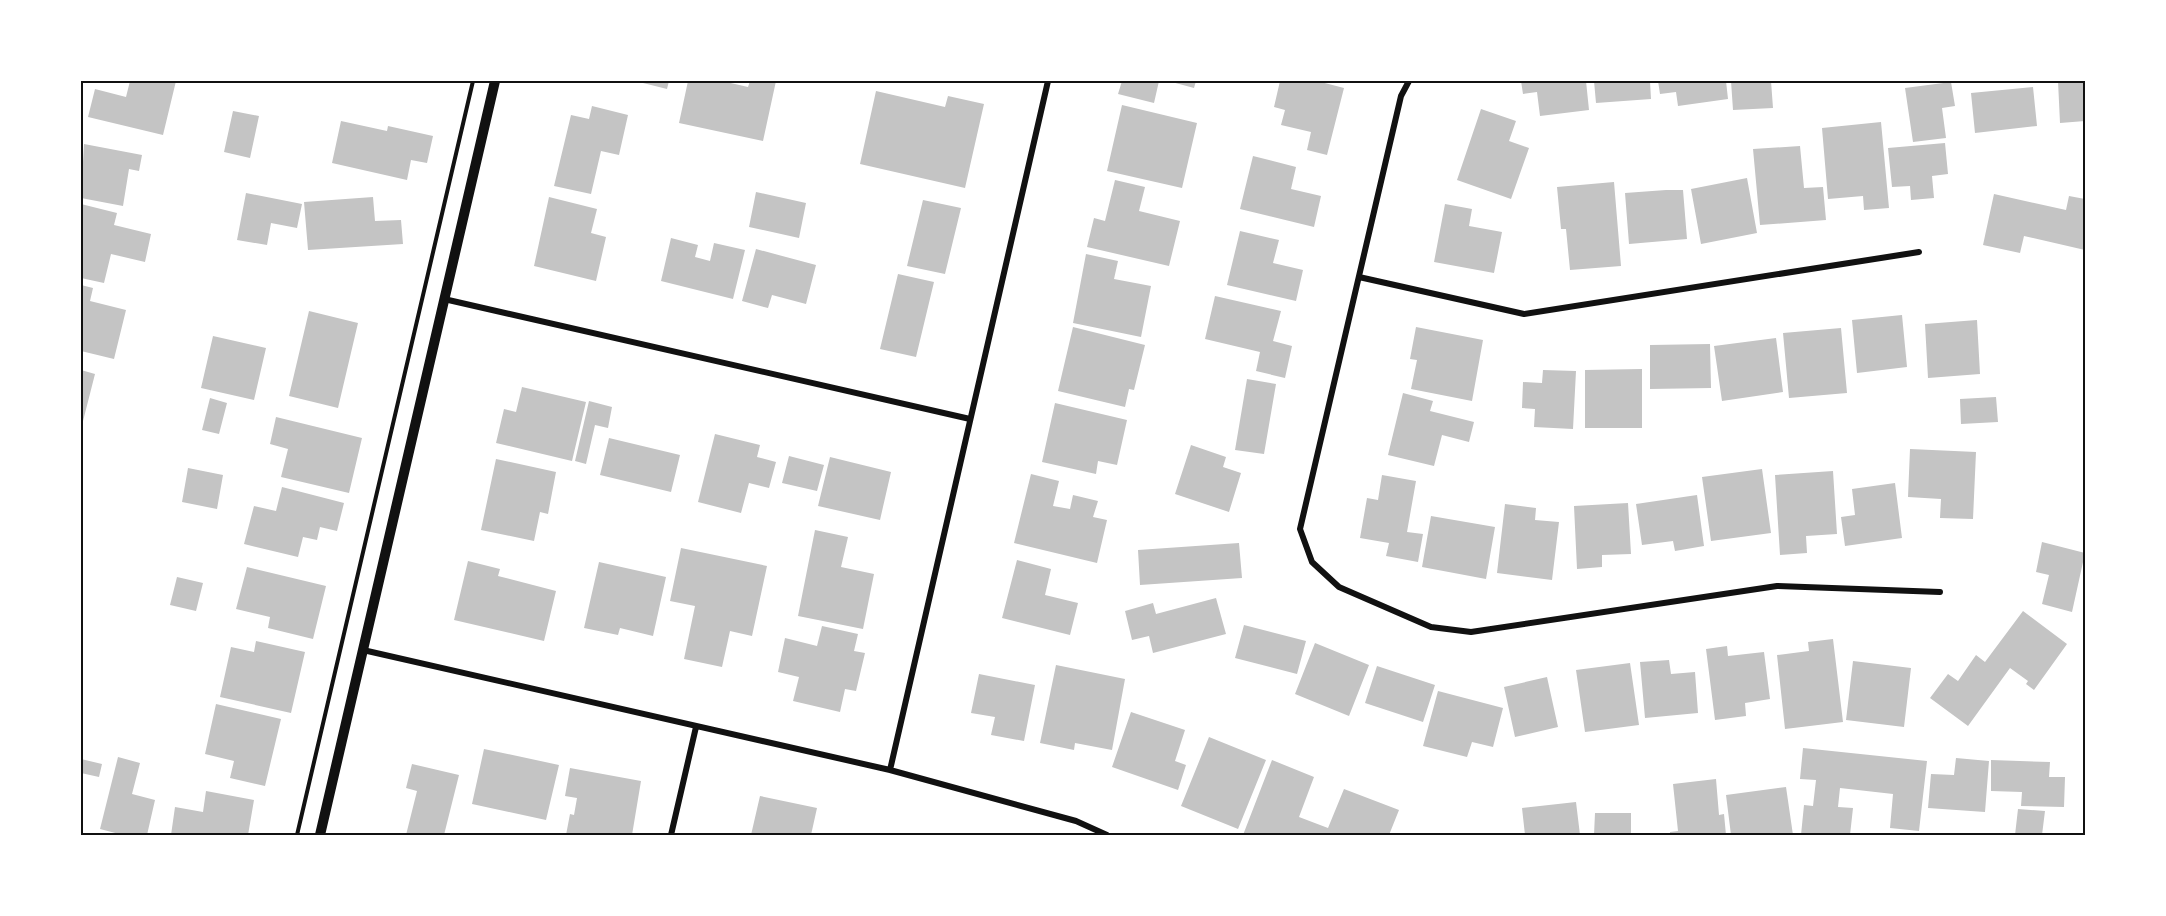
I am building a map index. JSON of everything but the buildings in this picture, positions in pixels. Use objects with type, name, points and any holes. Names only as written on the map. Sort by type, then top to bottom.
[{"type":"street","points":[[320,835],[495,81]]},
{"type":"street","points":[[890,770],[1048,81]]},
{"type":"street","points":[[1409,81],[1401,96],[1300,529],[1312,562],[1339,587],[1431,627],[1471,632],[1777,586],[1940,592]]},
{"type":"street","points":[[1359,277],[1524,314],[1919,252]]},
{"type":"street","points":[[444,299],[970,419]]},
{"type":"street","points":[[363,650],[890,770],[1076,821],[1107,835]]},
{"type":"street","points":[[671,835],[696,727]]},
{"type":"path","points":[[297,835],[473,81]]}]
